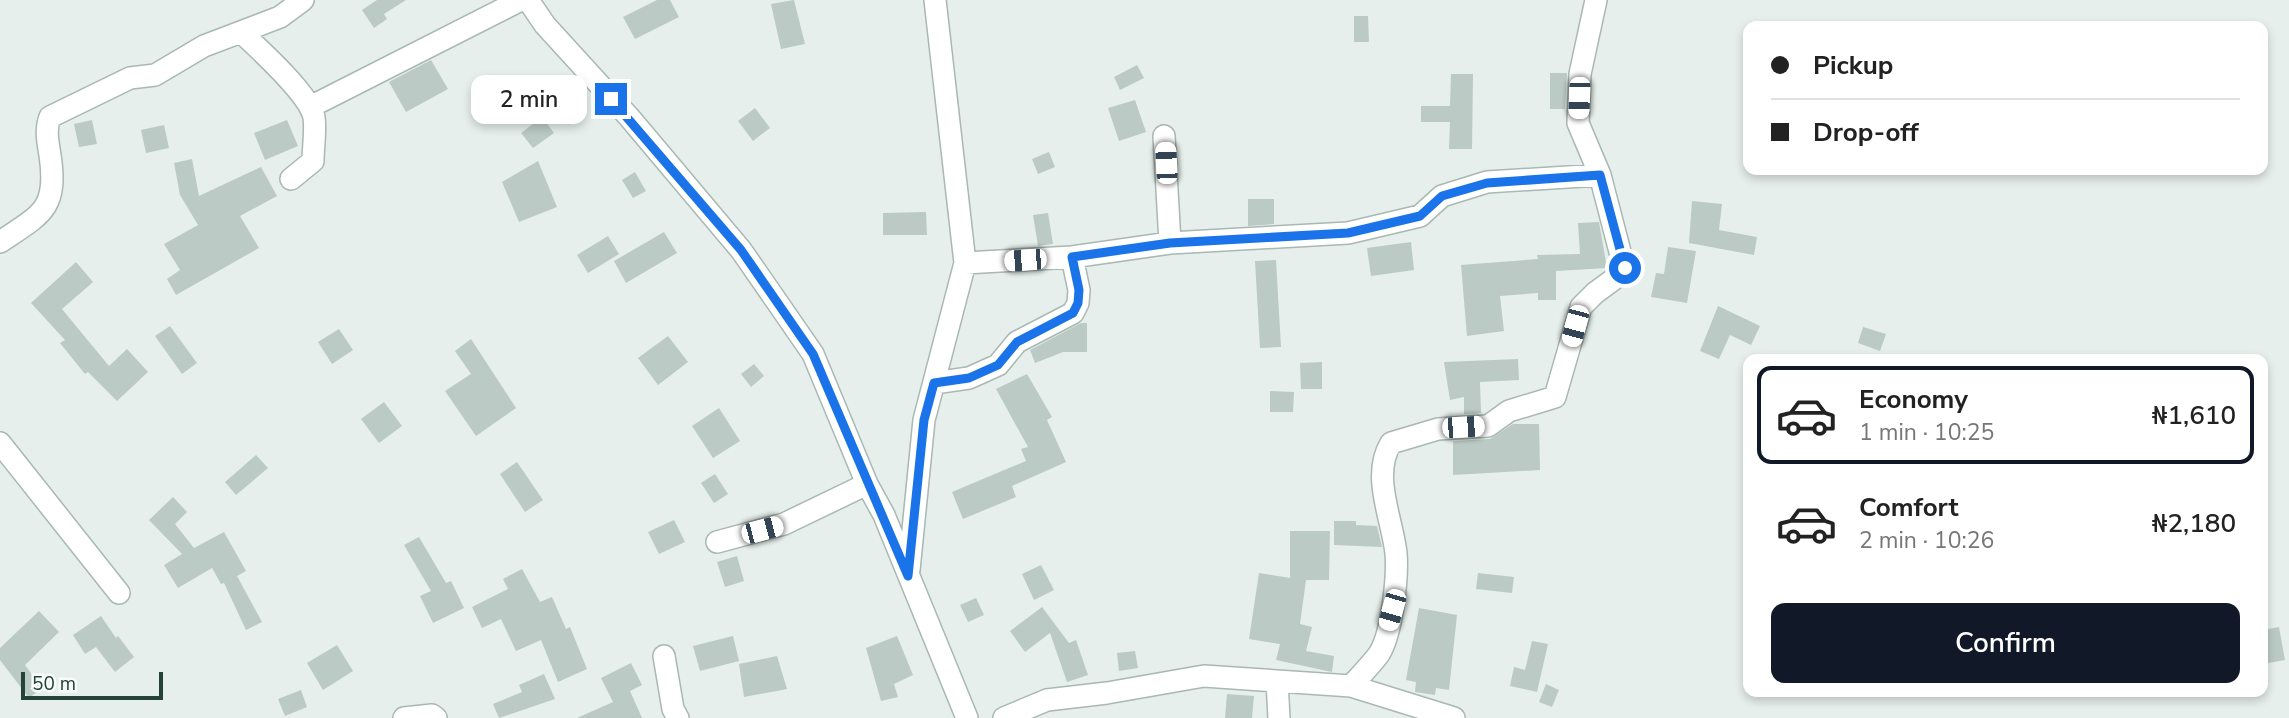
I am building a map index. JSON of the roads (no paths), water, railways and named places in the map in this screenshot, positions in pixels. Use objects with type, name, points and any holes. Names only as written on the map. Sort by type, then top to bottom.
[{"type":"street","points":[[0,242],[37,217],[48,202],[54,185],[46,127],[50,117],[130,78],[155,75],[204,46],[243,34],[280,17],[303,0]]},
{"type":"street","points":[[310,107],[521,0]]},
{"type":"street","points":[[528,0],[545,25],[629,117],[741,250],[813,354],[867,484],[884,515],[967,718]]},
{"type":"street","points":[[908,576],[924,420],[965,263],[935,0]]},
{"type":"street","points":[[1351,686],[1380,652],[1392,610],[1396,556],[1381,474],[1384,454],[1391,443],[1438,429],[1488,426],[1509,411],[1555,397],[1581,307],[1625,271],[1600,175],[1578,123],[1580,74],[1596,0]]},
{"type":"street","points":[[243,34],[276,65],[310,107],[314,118],[313,161],[291,179]]},
{"type":"street","points":[[1164,136],[1170,243]]},
{"type":"street","points":[[965,263],[1072,257],[1170,243],[1348,233],[1420,216],[1442,196],[1487,183],[1600,175]]},
{"type":"street","points":[[934,383],[969,378],[998,365],[1017,342],[1073,313],[1078,303],[1079,290],[1072,257]]},
{"type":"street","points":[[0,443],[119,593]]},
{"type":"street","points":[[718,542],[784,524],[867,484]]},
{"type":"street","points":[[664,656],[673,709],[678,718]]},
{"type":"street","points":[[1004,718],[1047,700],[1107,693],[1204,676],[1351,686],[1454,718]]},
{"type":"street","points":[[1277,681],[1279,718]]},
{"type":"street","points":[[404,718],[432,715],[436,718]]}]
